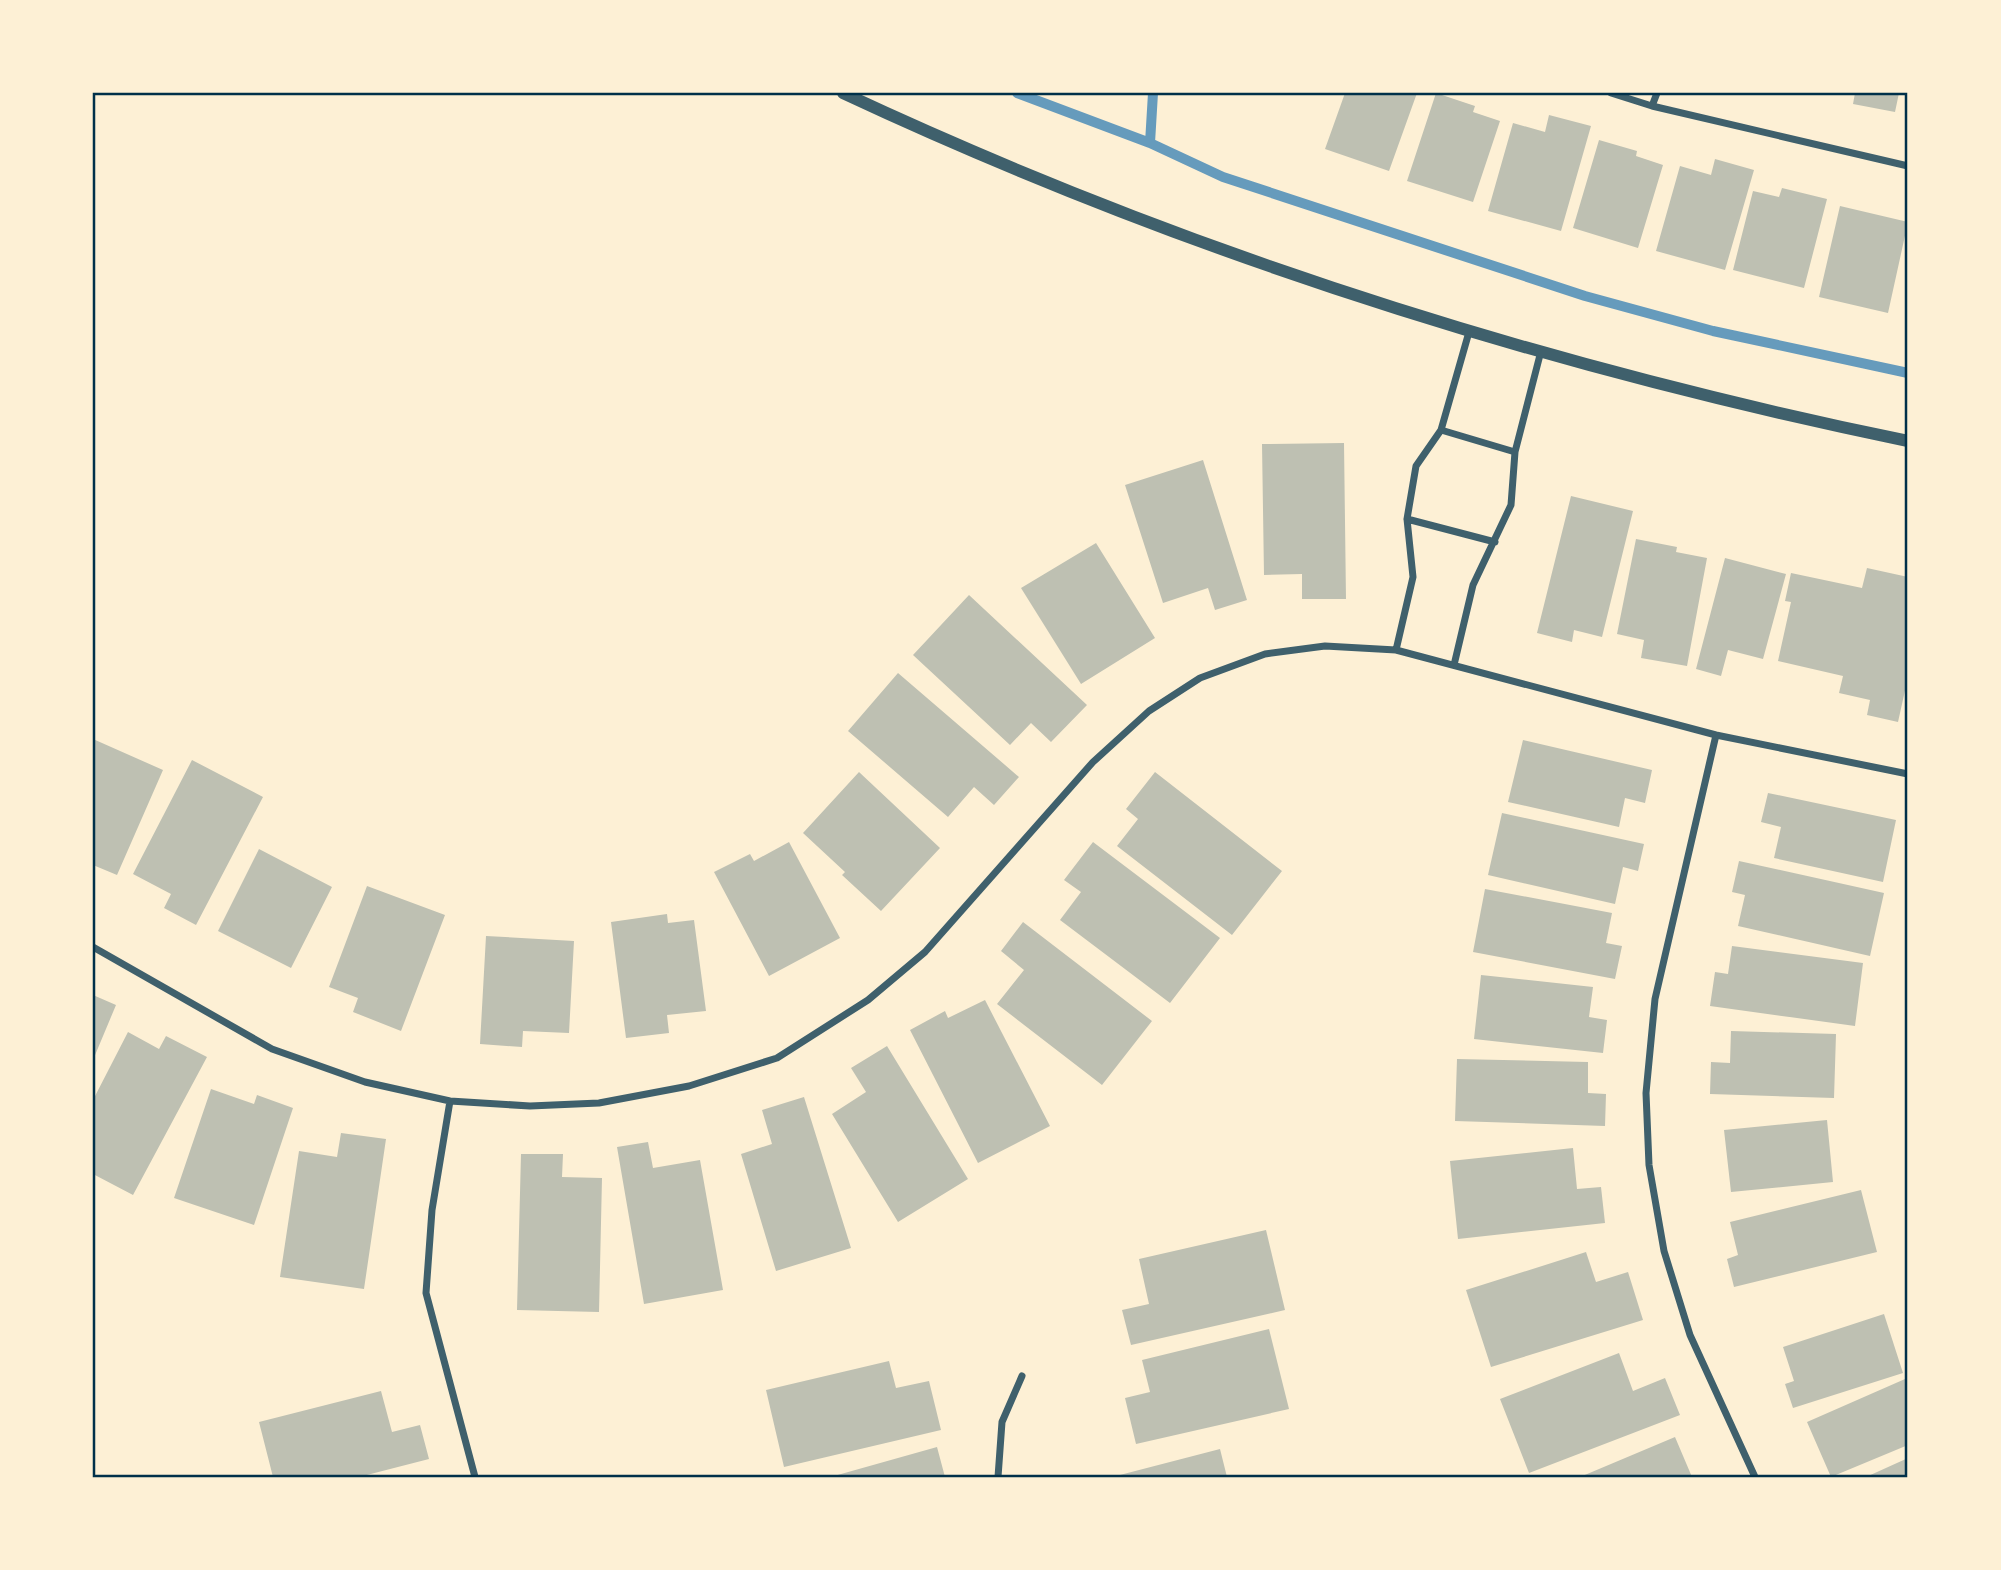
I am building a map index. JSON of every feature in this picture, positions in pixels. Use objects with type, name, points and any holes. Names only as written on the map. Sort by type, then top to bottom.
[{"type":"street","points":[[843,93],[1053,184],[1158,224],[1469,331],[1908,441]]},
{"type":"street","points":[[1611,93],[1652,106],[1908,166]]},
{"type":"street","points":[[1652,106],[1657,93]]},
{"type":"street","points":[[1396,650],[1413,577],[1407,519],[1416,466],[1441,430],[1469,331]]},
{"type":"street","points":[[1454,665],[1473,585],[1511,505],[1516,452],[1541,351]]},
{"type":"street","points":[[1441,430],[1516,452]]},
{"type":"street","points":[[1407,519],[1495,542]]},
{"type":"street","points":[[93,947],[272,1049],[365,1082],[450,1101],[530,1106],[598,1103],[689,1086],[777,1058],[868,1000],[925,952],[1093,762],[1149,711],[1200,678],[1265,654],[1325,646],[1396,650],[1716,734],[1908,774]]},
{"type":"street","points":[[1716,734],[1655,999],[1646,1093],[1649,1165],[1664,1251],[1690,1335],[1755,1477]]},
{"type":"street","points":[[450,1101],[432,1210],[426,1293],[475,1477]]},
{"type":"street","points":[[998,1477],[1002,1422],[1022,1376]]},
{"type":"building","points":[[1345,93],[1417,93],[1389,171],[1325,149]]},
{"type":"building","points":[[1436,93],[1475,106],[1473,112],[1500,121],[1473,202],[1407,181]]},
{"type":"building","points":[[1855,93],[1899,93],[1895,112],[1853,104]]},
{"type":"building","points":[[1549,115],[1591,126],[1561,231],[1488,211],[1513,123],[1545,132]]},
{"type":"building","points":[[1599,140],[1637,151],[1636,156],[1663,165],[1638,248],[1573,228]]},
{"type":"building","points":[[1715,159],[1754,170],[1725,270],[1656,251],[1680,166],[1711,175]]},
{"type":"building","points":[[1782,188],[1827,199],[1804,288],[1733,270],[1753,191],[1779,197]]},
{"type":"building","points":[[1840,206],[1908,222],[1888,313],[1819,297]]},
{"type":"building","points":[[1344,443],[1346,599],[1302,599],[1302,574],[1264,575],[1262,444]]},
{"type":"building","points":[[1203,460],[1247,600],[1215,610],[1208,588],[1163,603],[1125,485]]},
{"type":"building","points":[[1571,496],[1633,511],[1602,637],[1574,630],[1572,642],[1537,633]]},
{"type":"building","points":[[1636,539],[1677,547],[1676,552],[1707,558],[1687,666],[1641,658],[1644,640],[1617,634]]},
{"type":"building","points":[[1096,543],[1155,638],[1081,684],[1021,588]]},
{"type":"building","points":[[1725,558],[1786,574],[1763,659],[1728,650],[1721,676],[1696,669]]},
{"type":"building","points":[[1867,568],[1908,577],[1908,677],[1898,722],[1867,715],[1870,700],[1839,693],[1843,676],[1778,661],[1791,602],[1785,601],[1791,573],[1862,588]]},
{"type":"building","points":[[969,595],[1087,705],[1051,742],[1031,723],[1010,745],[913,655]]},
{"type":"building","points":[[898,673],[1019,777],[994,805],[974,787],[948,817],[848,731]]},
{"type":"building","points":[[93,739],[163,770],[117,875],[93,865]]},
{"type":"building","points":[[1523,740],[1652,770],[1645,803],[1625,798],[1619,827],[1508,802]]},
{"type":"building","points":[[192,760],[263,797],[196,925],[164,908],[171,894],[133,874]]},
{"type":"building","points":[[859,772],[940,848],[881,911],[842,875],[845,872],[803,833]]},
{"type":"building","points":[[1155,772],[1282,871],[1232,935],[1117,846],[1138,819],[1126,809]]},
{"type":"building","points":[[1768,793],[1896,820],[1883,882],[1774,858],[1781,827],[1761,822]]},
{"type":"building","points":[[1502,813],[1644,844],[1638,871],[1623,867],[1615,904],[1488,875]]},
{"type":"building","points":[[789,842],[840,938],[769,976],[714,872],[750,854],[754,861]]},
{"type":"building","points":[[1093,842],[1220,938],[1170,1003],[1060,920],[1081,892],[1064,880]]},
{"type":"building","points":[[259,849],[332,887],[291,968],[218,931]]},
{"type":"building","points":[[1739,861],[1884,893],[1870,956],[1738,926],[1745,895],[1732,892]]},
{"type":"building","points":[[367,886],[445,915],[401,1031],[353,1012],[358,998],[329,987]]},
{"type":"building","points":[[1485,889],[1612,913],[1606,943],[1622,946],[1615,979],[1473,952]]},
{"type":"building","points":[[667,914],[668,923],[694,920],[706,1011],[667,1015],[669,1033],[626,1038],[611,922]]},
{"type":"building","points":[[1023,922],[1152,1021],[1102,1085],[997,1004],[1024,970],[1001,951]]},
{"type":"building","points":[[486,936],[574,941],[569,1033],[523,1031],[522,1047],[480,1044]]},
{"type":"building","points":[[1732,946],[1863,963],[1855,1026],[1710,1006],[1715,972],[1728,974]]},
{"type":"building","points":[[1481,975],[1593,987],[1589,1017],[1607,1020],[1603,1053],[1474,1039]]},
{"type":"building","points":[[93,995],[116,1005],[93,1060]]},
{"type":"building","points":[[985,1000],[1050,1126],[978,1163],[910,1030],[945,1011],[948,1018]]},
{"type":"building","points":[[1731,1031],[1836,1034],[1834,1098],[1710,1094],[1711,1062],[1730,1063]]},
{"type":"building","points":[[128,1032],[159,1049],[166,1036],[207,1057],[133,1195],[93,1174],[93,1100]]},
{"type":"building","points":[[887,1046],[968,1179],[898,1222],[832,1114],[866,1092],[851,1068]]},
{"type":"building","points":[[1457,1059],[1588,1062],[1588,1093],[1606,1094],[1605,1126],[1455,1121]]},
{"type":"building","points":[[211,1089],[254,1104],[257,1095],[293,1108],[254,1225],[174,1198]]},
{"type":"building","points":[[804,1097],[851,1248],[776,1271],[741,1154],[772,1144],[762,1110]]},
{"type":"building","points":[[1827,1120],[1833,1182],[1731,1192],[1724,1130]]},
{"type":"building","points":[[341,1133],[386,1139],[364,1289],[280,1277],[299,1151],[337,1157]]},
{"type":"building","points":[[648,1142],[653,1168],[700,1160],[723,1290],[644,1304],[617,1147]]},
{"type":"building","points":[[1573,1148],[1577,1189],[1601,1187],[1605,1223],[1458,1239],[1450,1161]]},
{"type":"building","points":[[521,1154],[563,1154],[562,1177],[602,1178],[599,1312],[517,1310]]},
{"type":"building","points":[[1861,1190],[1877,1252],[1734,1287],[1727,1259],[1738,1255],[1730,1222]]},
{"type":"building","points":[[1266,1230],[1285,1310],[1131,1345],[1122,1310],[1149,1304],[1139,1259]]},
{"type":"building","points":[[1586,1252],[1596,1282],[1628,1272],[1643,1320],[1491,1367],[1466,1290]]},
{"type":"building","points":[[1884,1314],[1903,1373],[1793,1408],[1785,1384],[1794,1381],[1783,1347]]},
{"type":"building","points":[[1269,1329],[1289,1409],[1136,1444],[1125,1398],[1150,1392],[1142,1360]]},
{"type":"building","points":[[1619,1353],[1633,1391],[1665,1378],[1680,1415],[1529,1473],[1500,1399]]},
{"type":"building","points":[[889,1361],[896,1388],[929,1381],[941,1430],[784,1467],[766,1390]]},
{"type":"building","points":[[1905,1379],[1908,1387],[1908,1445],[1831,1477],[1807,1422]]},
{"type":"building","points":[[381,1391],[392,1432],[420,1425],[429,1459],[359,1477],[273,1477],[259,1422]]},
{"type":"building","points":[[1675,1437],[1692,1477],[1580,1477]]},
{"type":"building","points":[[937,1447],[945,1477],[834,1477],[834,1476]]},
{"type":"building","points":[[1220,1449],[1227,1477],[1116,1477],[1116,1476]]},
{"type":"building","points":[[1908,1458],[1908,1477],[1866,1477]]},
{"type":"waterway","points":[[1017,93],[1150,143],[1223,177],[1585,296],[1713,331],[1908,373]]},
{"type":"waterway","points":[[1150,143],[1153,93]]}]
